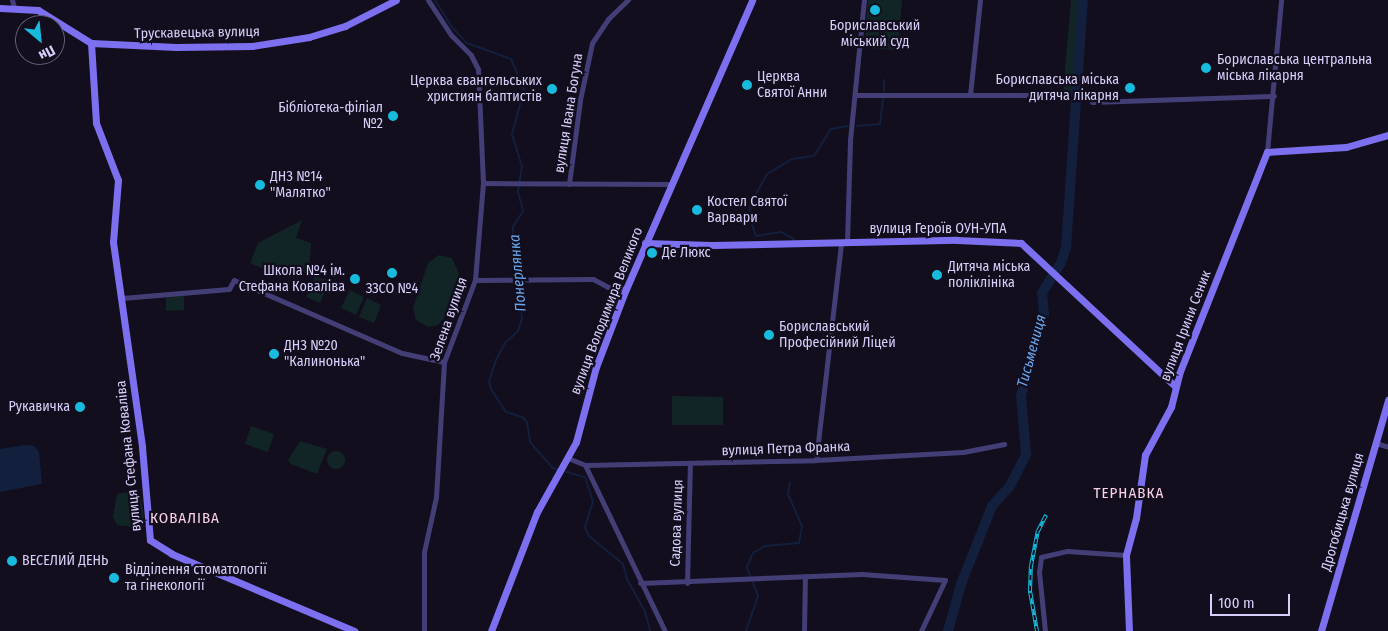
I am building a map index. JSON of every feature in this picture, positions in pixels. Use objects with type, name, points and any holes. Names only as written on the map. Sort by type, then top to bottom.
[{"type":"street","name":"Трускавецька вулиця","points":[[0,8],[13,3],[46,13],[91,43],[149,47],[286,42],[339,28],[396,0]]},
{"type":"street","name":"Зелена вулиця","points":[[424,631],[424,552],[436,497],[444,362],[475,280],[483,183],[478,69],[471,55],[451,34],[428,0]]},
{"type":"street","name":"вулиця Івана Богуна","points":[[569,184],[580,100],[592,43],[608,19],[628,0]]},
{"type":"street","name":"вулиця Володимира Великого","points":[[491,631],[537,512],[568,458],[596,367],[626,289],[752,0]]},
{"type":"street","points":[[816,460],[844,243],[847,188],[864,0]]},
{"type":"street","points":[[970,95],[980,0]]},
{"type":"street","points":[[1281,0],[1274,96],[1267,152],[1346,148],[1388,135]]},
{"type":"street","name":"вулиця Стефана Коваліва","points":[[91,43],[96,123],[118,180],[113,242],[142,447],[150,540],[172,554],[354,631]]},
{"type":"street","points":[[855,95],[1056,95]]},
{"type":"street","points":[[1092,102],[1274,96]]},
{"type":"street","name":"вулиця Ірини Сеник","points":[[1129,631],[1126,556],[1136,518],[1144,456],[1164,423],[1175,386],[1267,152]]},
{"type":"street","points":[[483,183],[524,185],[672,184]]},
{"type":"street","name":"вулиця Героїв ОУН-УПА","points":[[646,243],[844,243],[1012,240],[1021,243],[1175,386]]},
{"type":"street","points":[[475,280],[593,279],[608,287],[626,289]]},
{"type":"street","points":[[122,298],[229,289],[234,280],[402,353],[444,362]]},
{"type":"street","name":"Дрогобицька вулиця","points":[[1321,631],[1388,400]]},
{"type":"street","points":[[1376,443],[1388,447]]},
{"type":"street","name":"вулиця Петра Франка","points":[[568,458],[585,465],[816,460],[963,452],[1004,444]]},
{"type":"street","name":"Садова вулиця","points":[[687,583],[690,464]]},
{"type":"street","points":[[585,465],[640,583],[665,631]]},
{"type":"street","points":[[1045,631],[1039,572],[1041,557],[1067,551],[1126,556]]},
{"type":"street","points":[[640,583],[687,583],[862,574],[945,580],[921,631]]},
{"type":"street","points":[[804,631],[805,576]]},
{"type":"green space","points":[[868,0],[902,0],[898,50],[864,48]]},
{"type":"green space","points":[[1071,0],[1079,0],[1075,96],[1066,98],[1063,94]]},
{"type":"green space","points":[[302,220],[296,238],[311,243],[309,275],[281,266],[268,264],[264,269],[250,263],[258,243]]},
{"type":"green space","points":[[439,255],[452,258],[459,274],[444,318],[438,325],[428,327],[416,320],[413,308],[428,263]]},
{"type":"green space","points":[[315,276],[329,282],[320,303],[306,297]]},
{"type":"green space","points":[[350,290],[364,297],[356,315],[341,308]]},
{"type":"green space","points":[[184,296],[184,310],[166,311],[166,297]]},
{"type":"green space","points":[[367,298],[381,305],[374,323],[359,317]]},
{"type":"green space","points":[[672,396],[723,397],[723,425],[672,425]]},
{"type":"green space","points":[[251,426],[274,434],[268,452],[245,444]]},
{"type":"green space","points":[[300,441],[327,449],[317,474],[291,464],[288,460]]},
{"type":"green space","points":[[332,451],[340,451],[345,456],[343,467],[332,469],[327,464],[327,456]]},
{"type":"green space","points":[[136,490],[141,496],[144,518],[135,527],[117,525],[113,517],[117,494]]},
{"type":"water","points":[[24,445],[34,446],[39,452],[42,484],[0,492],[0,449]]},
{"type":"waterway","name":"Понерлянка","points":[[435,0],[451,26],[467,43],[511,59],[524,90],[512,134],[522,166],[518,192],[523,211],[513,227],[513,254],[522,318],[518,331],[505,343],[496,360],[489,381],[491,389],[506,412],[522,417],[527,422],[530,442],[553,468],[585,477],[593,501],[585,528],[589,536],[623,564],[627,579],[645,612],[650,631]]},
{"type":"waterway","name":"Тисьмениця","points":[[948,631],[961,584],[992,506],[1010,486],[1026,454],[1021,396],[1044,314],[1042,293],[1061,263],[1066,248],[1083,0]]},
{"type":"waterway","points":[[884,80],[884,91]]},
{"type":"waterway","points":[[857,126],[880,124],[883,98]]},
{"type":"waterway","points":[[794,239],[781,232],[756,236],[749,214],[751,203],[767,174],[792,159],[814,156],[831,129],[848,126]]},
{"type":"waterway","points":[[746,631],[758,596],[747,567],[753,553],[765,546],[799,543],[802,526],[788,494],[790,482]]},
{"type":"railway","points":[[1037,631],[1030,591],[1031,566],[1038,531],[1046,515]]},
{"type":"place","name":"Бориславський міський суд","points":[[875,10]]},
{"type":"place","name":"Бориславська центральна міська лікарня","points":[[1206,68]]},
{"type":"place","name":"Церква Святої Анни","points":[[747,85]]},
{"type":"place","name":"Бориславська міська дитяча лікарня","points":[[1130,88]]},
{"type":"place","name":"Церква євангельських християн баптистів","points":[[552,89]]},
{"type":"place","name":"Бібліотека-філіал №2","points":[[393,116]]},
{"type":"place","name":"ДНЗ №14 \"Малятко\"","points":[[260,185]]},
{"type":"place","name":"Костел Святої Варвари","points":[[697,210]]},
{"type":"place","name":"Де Люкс","points":[[652,253]]},
{"type":"place","name":"ЗЗСО №4","points":[[392,273]]},
{"type":"place","name":"Дитяча міська поліклініка","points":[[937,275]]},
{"type":"place","name":"Школа №4 ім. Стефана Коваліва","points":[[355,279]]},
{"type":"place","name":"Бориславський Професійний Ліцей","points":[[769,335]]},
{"type":"place","name":"ДНЗ №20 \"Калинонька\"","points":[[274,354]]},
{"type":"place","name":"Рукавичка","points":[[80,407]]},
{"type":"place","name":"ВЕСЕЛИЙ ДЕНЬ","points":[[12,561]]},
{"type":"place","name":"Відділення стоматології та гінекології","points":[[114,578]]},
{"type":"district","name":"ТЕРНАВКА","points":[[1129,494]]},
{"type":"district","name":"КОВАЛІВА","points":[[185,519]]}]
